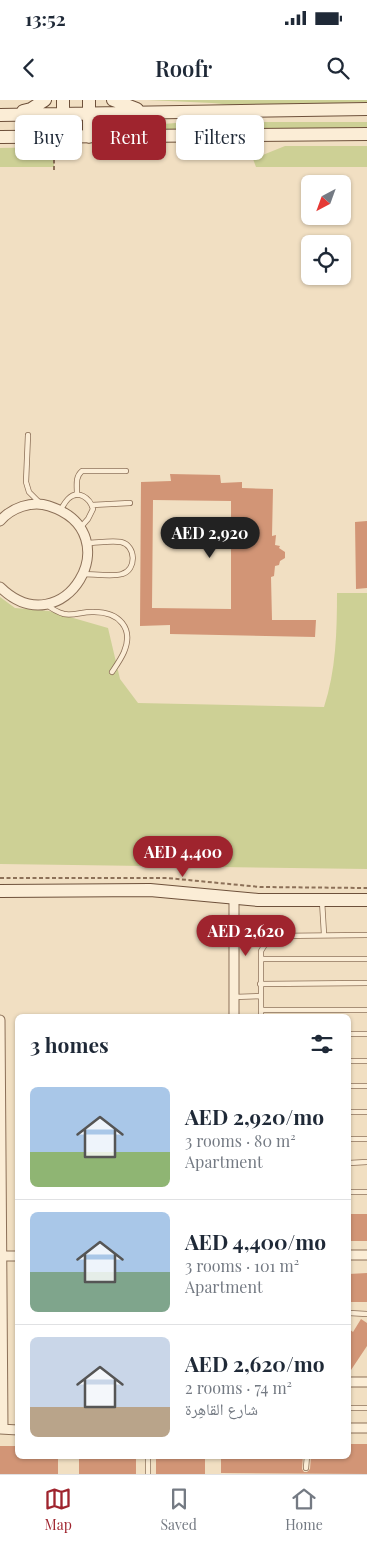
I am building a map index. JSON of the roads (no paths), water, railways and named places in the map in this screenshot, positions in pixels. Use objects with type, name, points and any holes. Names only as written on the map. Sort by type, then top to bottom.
[{"type":"main road","points":[[6,115],[31,109],[44,100]]},
{"type":"main road","points":[[63,100],[63,114]]},
{"type":"main road","points":[[89,100],[89,137]]},
{"type":"main road","points":[[113,100],[144,112]]},
{"type":"main road","points":[[6,115],[367,109]]},
{"type":"main road","points":[[82,138],[367,134]]},
{"type":"main road","points":[[0,137],[15,138]]},
{"type":"main road","points":[[0,891],[150,890],[234,898],[367,900]]},
{"type":"street","points":[[0,521],[10,512],[29,504],[41,504],[61,510],[74,519],[83,533],[88,549],[87,565],[81,580],[70,593],[56,601],[40,604],[24,602],[9,595],[0,587]]},
{"type":"street","points":[[234,898],[234,1014]]},
{"type":"street","points":[[0,1020],[1,1429],[15,1430]]},
{"type":"street","points":[[351,1255],[367,1255]]},
{"type":"street","points":[[1,1256],[15,1256]]},
{"type":"street","points":[[351,1382],[367,1382]]},
{"type":"street","points":[[351,1428],[367,1428]]},
{"type":"lane","points":[[28,435],[26,482],[29,492],[41,504]]},
{"type":"lane","points":[[77,494],[77,478],[78,474],[82,471],[126,471]]},
{"type":"lane","points":[[61,510],[69,498],[77,494],[83,495],[90,501],[93,509],[88,519],[80,528]]},
{"type":"lane","points":[[92,505],[130,503]]},
{"type":"lane","points":[[83,574],[122,575],[129,570],[132,563],[131,549],[127,544],[120,542],[86,543]]},
{"type":"lane","points":[[45,603],[55,611],[66,614],[94,612],[110,614],[120,619],[125,627],[127,637],[124,651],[112,672]]},
{"type":"lane","points":[[322,900],[324,934]]},
{"type":"lane","points":[[261,1014],[261,950],[274,936],[367,934]]},
{"type":"lane","points":[[261,959],[367,959]]},
{"type":"lane","points":[[260,984],[367,984]]},
{"type":"lane","points":[[234,997],[260,996]]},
{"type":"lane","points":[[261,1010],[367,1010]]},
{"type":"lane","points":[[351,1034],[367,1034]]},
{"type":"lane","points":[[351,1061],[367,1060]]},
{"type":"lane","points":[[351,1086],[367,1086]]},
{"type":"lane","points":[[351,1112],[367,1112]]},
{"type":"lane","points":[[351,1139],[367,1139]]},
{"type":"lane","points":[[351,1162],[367,1162]]},
{"type":"lane","points":[[351,1192],[367,1192]]},
{"type":"lane","points":[[351,1313],[367,1314]]},
{"type":"lane","points":[[351,1408],[367,1408]]},
{"type":"lane","points":[[148,1459],[148,1474]]},
{"type":"lane","points":[[306,1468],[307,1459]]}]
